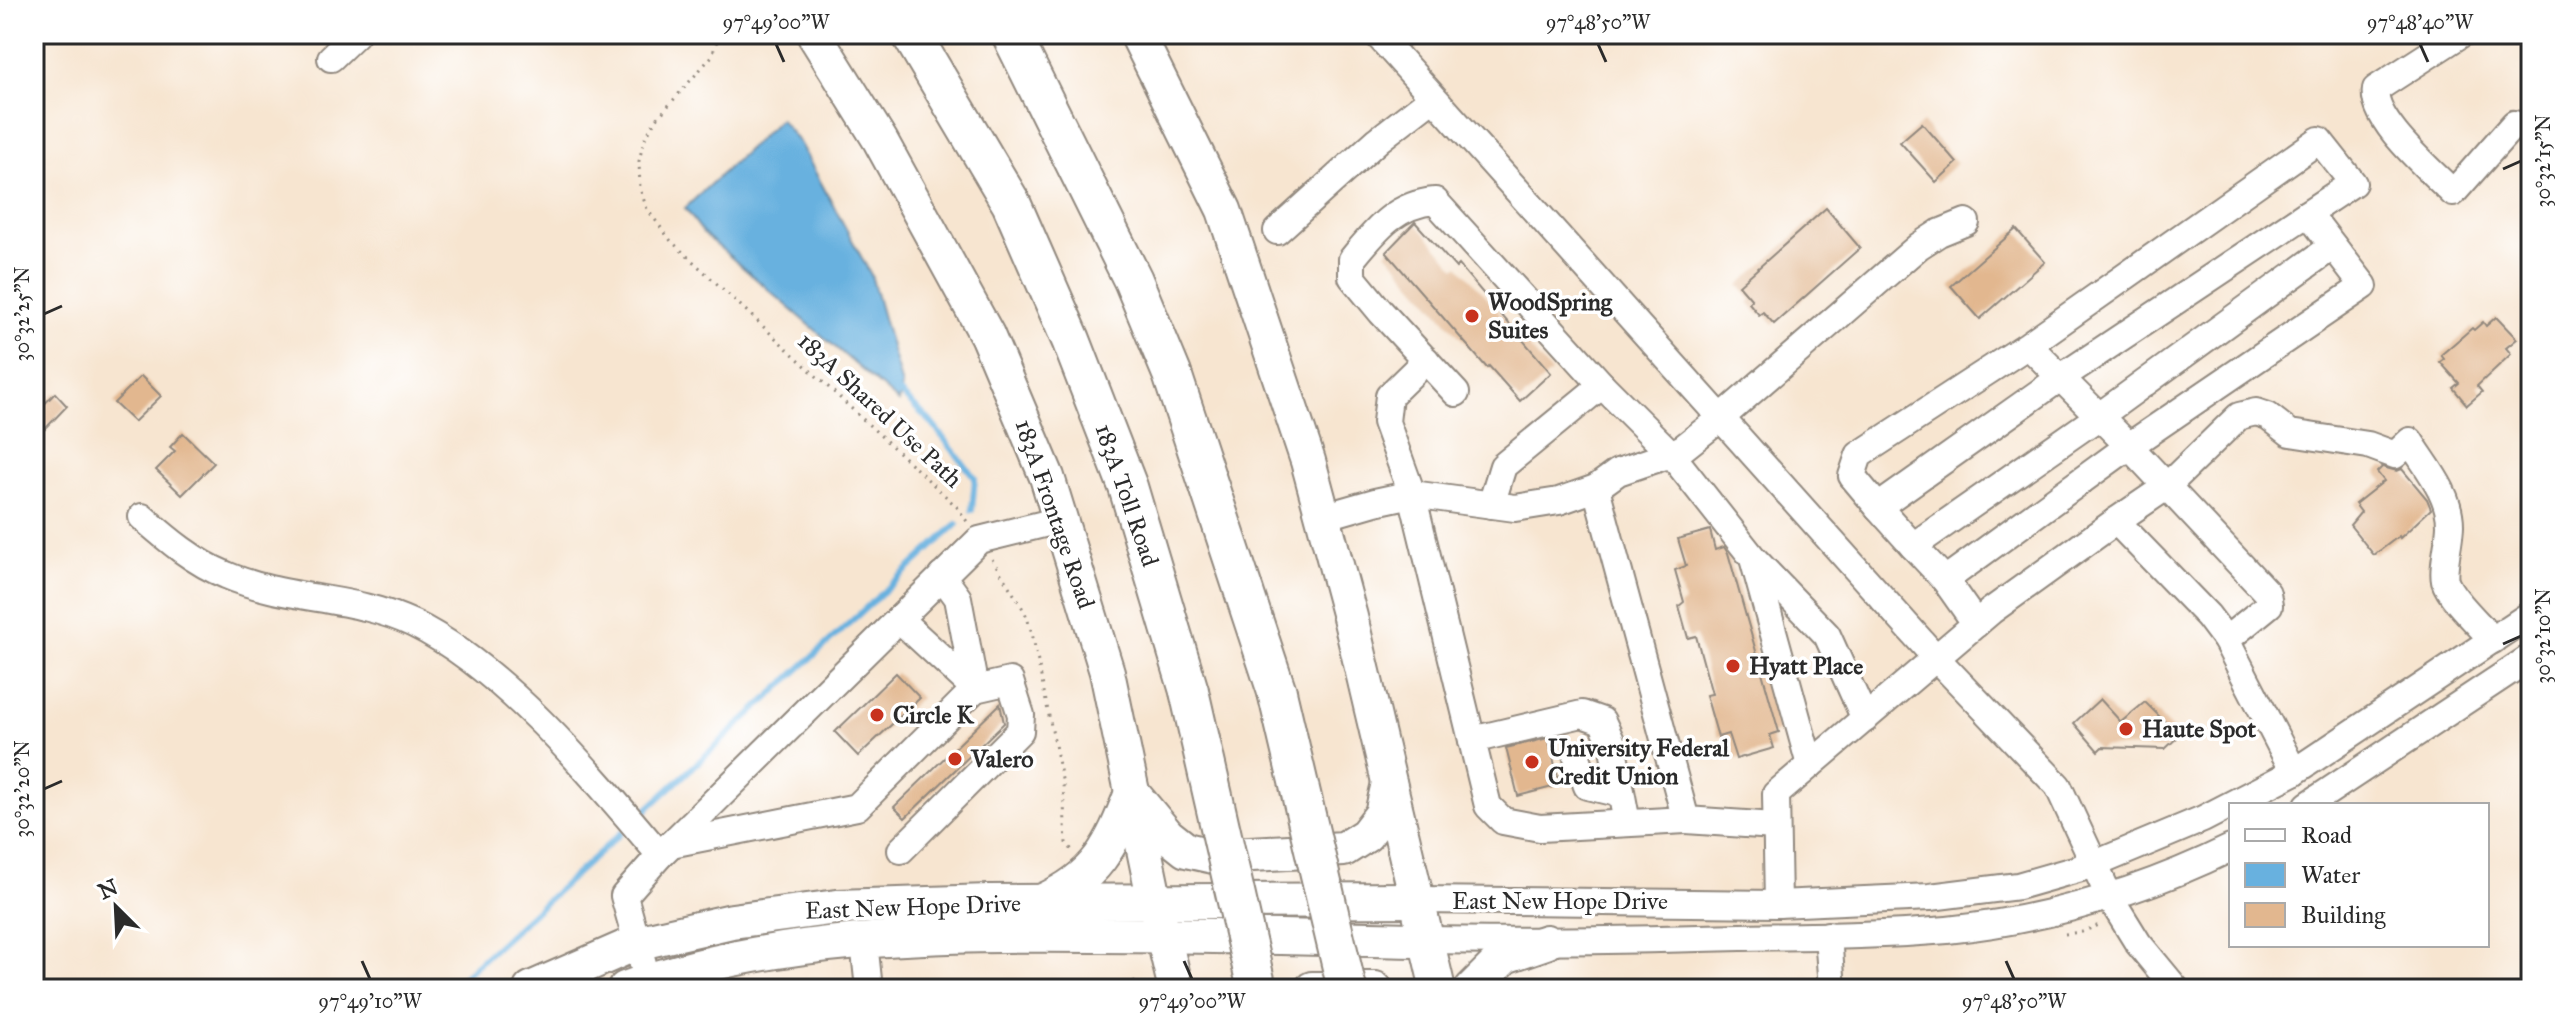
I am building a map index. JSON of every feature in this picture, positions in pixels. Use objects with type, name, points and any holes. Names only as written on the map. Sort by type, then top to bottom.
[{"type":"highway","name":"183A Toll Road","points":[[911,34],[1011,203],[1071,340],[1128,487],[1189,691],[1257,989]]},
{"type":"highway","points":[[1011,34],[1133,280],[1172,374],[1277,692],[1347,989]]},
{"type":"main road","name":"183A Frontage Road","points":[[814,34],[880,140],[987,335],[1047,477],[1107,672],[1176,989]]},
{"type":"main road","points":[[1137,34],[1224,210],[1308,461],[1438,989]]},
{"type":"main road","points":[[1039,902],[1077,883],[1095,867],[1116,834],[1132,793],[1176,843],[1186,850],[1213,856],[1344,849],[1366,835],[1382,814],[1389,783]]},
{"type":"main road","name":"East New Hope Drive","points":[[641,986],[755,954],[864,942],[1011,934],[1159,918],[1418,900]]},
{"type":"main road","name":"East New Hope Drive","points":[[531,989],[636,943],[732,921],[837,907],[1039,902],[1159,918],[1426,940]]},
{"type":"main road","points":[[1472,989],[1505,956],[1546,942]]},
{"type":"main road","points":[[1312,989],[1375,989]]},
{"type":"street","points":[[331,58],[356,34]]},
{"type":"street","points":[[1377,34],[1936,658],[2058,786],[2109,896],[2138,943],[2176,989]]},
{"type":"street","points":[[2461,34],[2376,89],[2374,97],[2384,120],[2453,193],[2514,124],[2531,129]]},
{"type":"street","points":[[1277,231],[1378,140],[1432,98]]},
{"type":"street","points":[[1878,507],[2060,378],[2353,183],[2319,140],[2028,345],[1859,455],[1852,476],[1878,507],[1945,580],[1976,624]]},
{"type":"street","points":[[1456,393],[1352,277],[1352,259],[1381,225],[1416,202],[1435,201],[1602,385],[1671,454],[1753,558],[1827,635],[1865,719]]},
{"type":"street","points":[[1945,580],[2129,446],[2364,286],[2308,213]]},
{"type":"street","points":[[1323,517],[1412,494],[1515,508],[1559,501],[1596,488],[1618,472],[1671,454],[1722,417],[1919,246],[1939,233],[1966,222]]},
{"type":"street","points":[[1913,546],[2098,417],[2333,246]]},
{"type":"street","points":[[2028,345],[2262,586],[2270,599],[2269,605],[2226,640]]},
{"type":"street","points":[[1426,360],[1389,396],[1386,422],[1412,494],[1488,806],[1503,821],[1540,828],[1686,820],[1775,826]]},
{"type":"street","points":[[1491,505],[1503,466],[1602,385]]},
{"type":"street","points":[[1778,904],[1776,794],[1976,624],[2166,487],[2239,416],[2256,412],[2268,416],[2290,433],[2368,445],[2395,455],[2410,441],[2442,490],[2449,508],[2445,580],[2493,640]]},
{"type":"street","points":[[1596,488],[1686,820]]},
{"type":"street","points":[[142,517],[199,562],[227,576],[387,613],[416,625],[466,656],[566,748],[666,850]]},
{"type":"street","points":[[641,986],[636,943],[624,896],[666,850],[979,540],[1060,520]]},
{"type":"street","points":[[2116,521],[2208,616],[2226,640],[2294,772]]},
{"type":"street","points":[[1753,558],[1810,765]]},
{"type":"street","points":[[942,576],[958,598],[975,689]]},
{"type":"street","name":"East New Hope Drive","points":[[2234,803],[2294,772],[2531,614]]},
{"type":"street","points":[[899,619],[975,689]]},
{"type":"street","points":[[2311,803],[2531,657]]},
{"type":"street","points":[[666,850],[857,807],[975,689],[1010,681],[1021,715],[1020,731],[901,850]]},
{"type":"street","points":[[1621,794],[1587,786],[1571,736],[1582,714],[1602,721],[1612,743],[1627,823]]},
{"type":"street","points":[[1472,740],[1571,736]]},
{"type":"street","name":"East New Hope Drive","points":[[1418,900],[1778,904],[1944,895],[2018,886],[2095,864],[2229,806]]},
{"type":"street","name":"East New Hope Drive","points":[[1426,940],[1546,942],[1948,929],[2033,916],[2109,896],[2186,870],[2229,849]]},
{"type":"street","points":[[1828,935],[1832,989]]},
{"type":"street","points":[[864,942],[869,989]]},
{"type":"path","name":"183A Shared Use Path","points":[[719,34],[712,56],[655,121],[644,140],[639,175],[647,209],[671,241],[958,508],[1025,612],[1063,784],[1066,843],[1079,856]]},
{"type":"path","points":[[1129,989],[1135,980],[1134,975]]},
{"type":"water","points":[[780,119],[800,144],[871,275],[902,386],[899,402],[704,234],[685,208]]},
{"type":"building","points":[[1922,123],[1957,163],[1936,182],[1900,142]]},
{"type":"building","points":[[1826,208],[1860,248],[1774,324],[1763,312],[1759,315],[1749,303],[1752,300],[1739,285]]},
{"type":"building","name":"WoodSpring Suites","points":[[1415,222],[1456,268],[1459,265],[1551,373],[1520,401],[1489,366],[1487,368],[1386,252]]},
{"type":"building","points":[[2016,229],[2045,262],[1980,319],[1951,286]]},
{"type":"building","points":[[2496,317],[2517,339],[2506,348],[2511,354],[2477,386],[2482,392],[2467,405],[2453,388],[2459,383],[2440,362],[2444,359],[2441,355],[2472,328],[2474,330],[2483,322],[2486,326]]},
{"type":"building","points":[[141,376],[161,396],[134,422],[114,403]]},
{"type":"building","points":[[55,393],[67,406],[45,429],[34,415]]},
{"type":"building","points":[[183,433],[214,463],[182,495],[156,470],[175,451],[170,447]]},
{"type":"building","points":[[2382,467],[2397,471],[2402,469],[2427,499],[2431,509],[2400,538],[2374,555],[2350,525],[2361,512],[2355,504],[2384,481],[2377,472]]},
{"type":"building","name":"Hyatt Place","points":[[1710,530],[1715,550],[1724,547],[1728,553],[1779,732],[1770,735],[1774,748],[1736,759],[1728,734],[1718,737],[1706,695],[1712,694],[1696,636],[1688,638],[1679,606],[1684,602],[1675,570],[1686,566],[1678,539]]},
{"type":"building","name":"Circle K","points":[[896,673],[920,698],[858,756],[835,732]]},
{"type":"building","name":"Haute Spot","points":[[2100,699],[2121,722],[2145,702],[2179,736],[2165,749],[2102,747],[2098,751],[2074,723]]},
{"type":"building","name":"Valero","points":[[1000,704],[1004,723],[905,818],[894,807]]},
{"type":"building","name":"University Federal Credit Union","points":[[1548,738],[1560,785],[1518,796],[1506,748]]},
{"type":"waterway","points":[[897,390],[930,421],[975,478],[972,510]]},
{"type":"waterway","points":[[644,812],[957,524]]},
{"type":"waterway","points":[[450,989],[621,833]]},
{"type":"place","name":"WoodSpring Suites","points":[[1472,316]]},
{"type":"place","name":"Hyatt Place","points":[[1733,666]]},
{"type":"place","name":"Circle K","points":[[877,715]]},
{"type":"place","name":"Haute Spot","points":[[2126,729]]},
{"type":"place","name":"Valero","points":[[955,759]]},
{"type":"place","name":"University Federal Credit Union","points":[[1532,762]]}]
